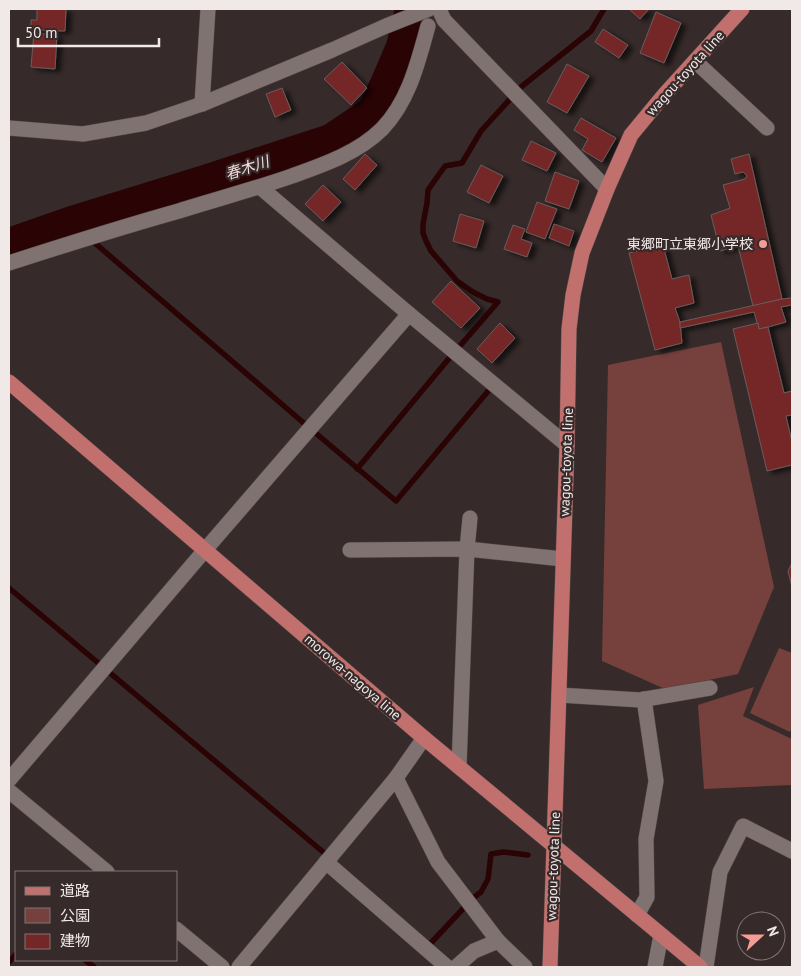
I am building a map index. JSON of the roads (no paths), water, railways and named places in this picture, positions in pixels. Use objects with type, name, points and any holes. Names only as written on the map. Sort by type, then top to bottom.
[{"type":"main road","name":"wagou-toyota line","points":[[550,967],[569,329],[573,295],[582,253],[631,135],[664,95],[742,9]]},
{"type":"main road","name":"morowa-nagoya line","points":[[9,382],[424,738],[700,967]]},
{"type":"street","points":[[202,104],[208,9]]},
{"type":"street","points":[[9,128],[83,134],[146,123],[202,104],[429,9]]},
{"type":"street","points":[[439,9],[444,20],[607,189]]},
{"type":"street","points":[[9,263],[260,187],[322,165],[344,155],[368,140],[394,114],[407,92],[421,53],[428,26]]},
{"type":"street","points":[[695,61],[767,128]]},
{"type":"street","points":[[260,187],[567,445]]},
{"type":"street","points":[[9,780],[409,314]]},
{"type":"street","points":[[459,767],[467,549],[470,518]]},
{"type":"street","points":[[350,550],[467,549],[563,559]]},
{"type":"street","points":[[559,695],[640,700],[710,688]]},
{"type":"street","points":[[637,915],[647,897],[646,839],[656,781],[644,699]]},
{"type":"street","points":[[239,967],[396,778],[424,738]]},
{"type":"street","points":[[396,778],[438,862],[498,941],[525,967]]},
{"type":"street","points":[[9,791],[106,871]]},
{"type":"street","points":[[706,967],[720,872],[743,826],[792,850]]},
{"type":"street","points":[[326,862],[447,967]]},
{"type":"street","points":[[178,932],[222,967]]},
{"type":"street","points":[[655,967],[662,935]]},
{"type":"street","points":[[456,967],[474,952],[498,941]]},
{"type":"waterway","name":"春木川","points":[[9,245],[72,223],[331,141],[374,112],[403,47],[412,9]]},
{"type":"waterway","points":[[357,469],[498,302],[473,292],[457,281],[431,251],[423,233],[428,190],[445,166],[462,163],[481,131],[521,87],[591,31],[604,9]]},
{"type":"waterway","points":[[72,223],[396,501],[489,390]]},
{"type":"waterway","points":[[9,588],[329,857]]},
{"type":"waterway","points":[[430,944],[473,898],[481,892],[488,879],[491,854],[503,852],[528,855]]},
{"type":"waterway","points":[[9,962],[15,955]]},
{"type":"waterway","points":[[86,961],[94,967]]},
{"type":"place","name":"東郷町立東郷小学校","points":[[763,244]]}]
